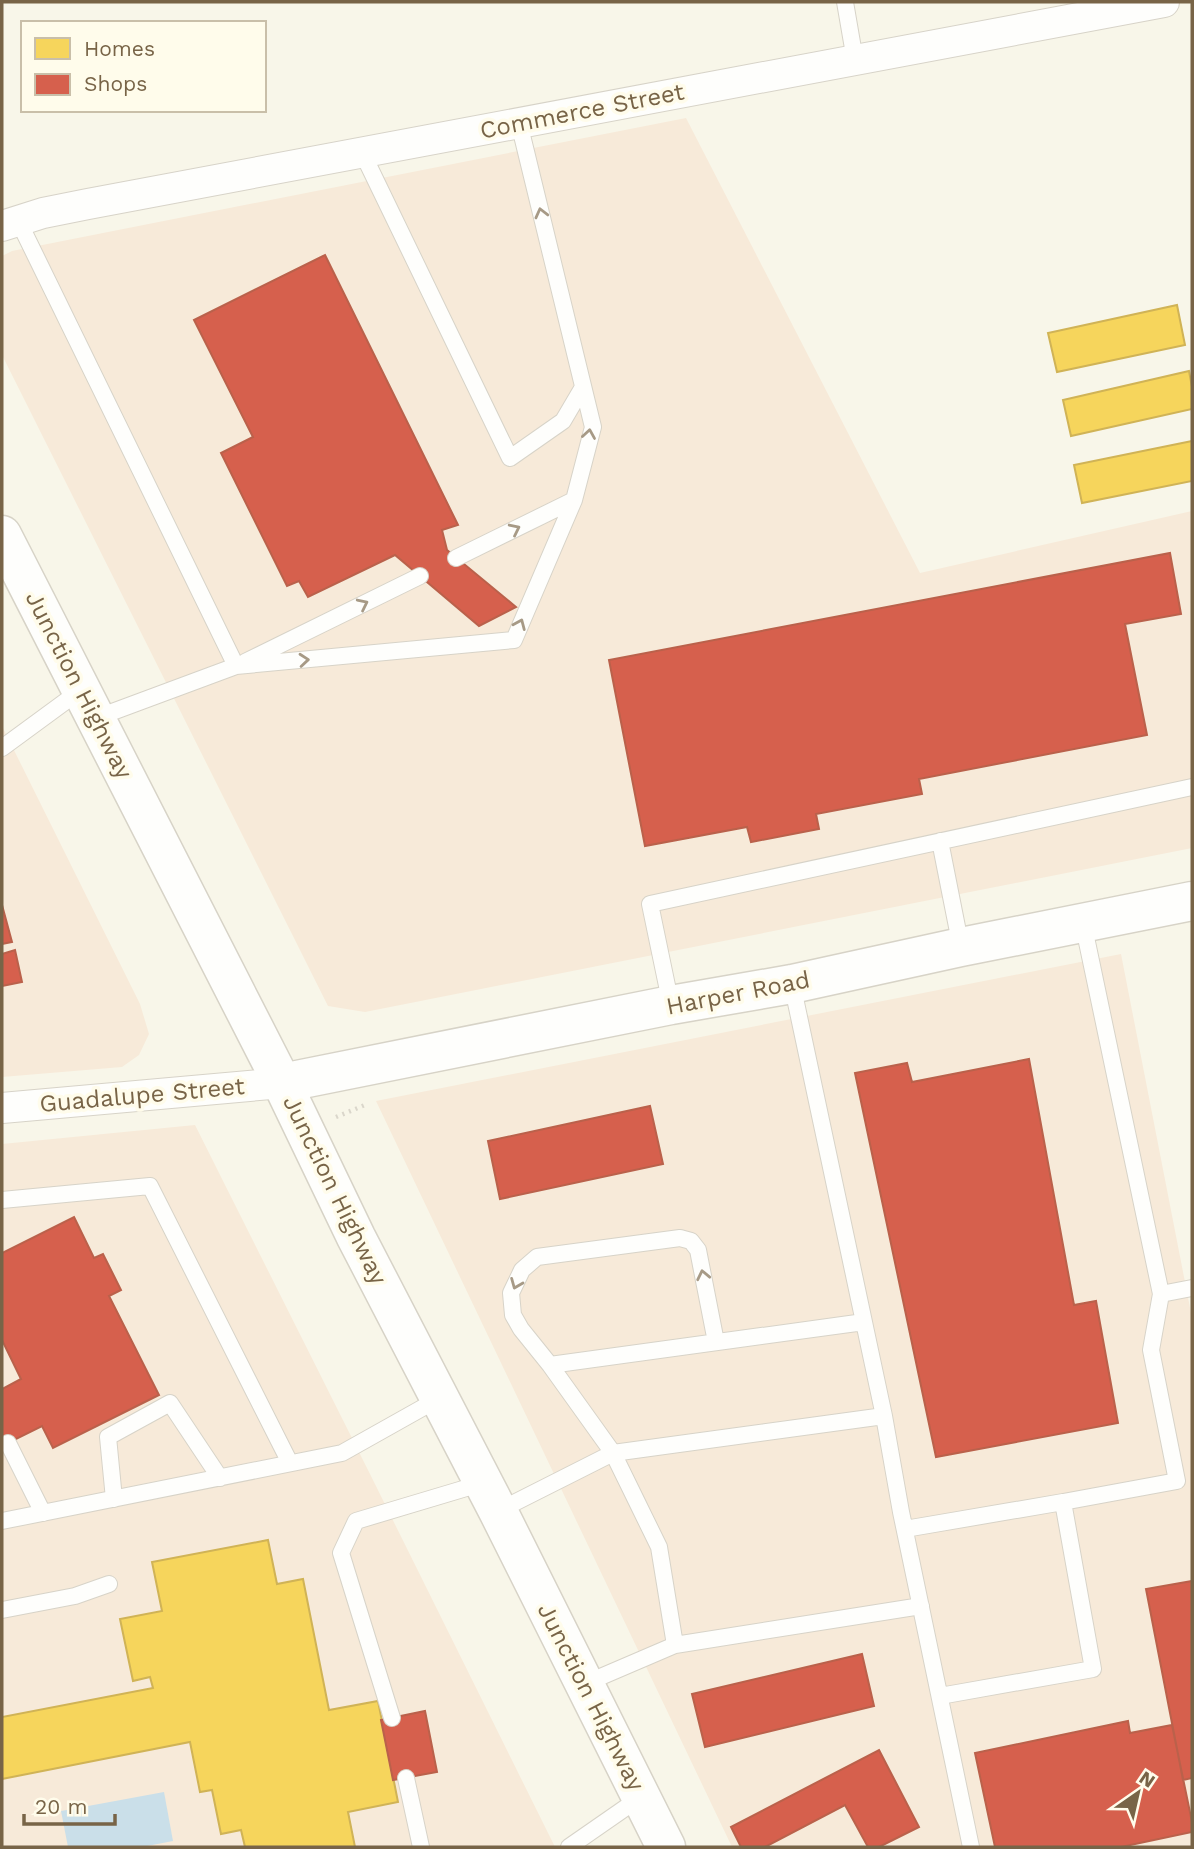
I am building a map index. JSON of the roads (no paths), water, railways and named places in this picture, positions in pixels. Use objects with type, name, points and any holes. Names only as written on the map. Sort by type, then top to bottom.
[{"type":"main road","name":"Junction Highway","points":[[2,535],[282,1083],[356,1237],[666,1847]]},
{"type":"main road","name":"Harper Road","points":[[282,1083],[671,1005],[792,984],[1192,901]]},
{"type":"street","name":"Commerce Street","points":[[10,223],[88,204],[1164,2]]},
{"type":"street","name":"Guadalupe Street","points":[[2,1108],[282,1083]]},
{"type":"lane","points":[[845,2],[855,60]]},
{"type":"lane","points":[[2,748],[88,704],[236,666],[514,640],[574,500],[593,427],[519,123]]},
{"type":"lane","points":[[362,152],[510,458],[562,421],[583,387]]},
{"type":"lane","points":[[10,223],[236,666]]},
{"type":"lane","points":[[456,558],[574,500]]},
{"type":"lane","points":[[236,666],[420,576]]},
{"type":"lane","points":[[671,1005],[650,904],[1192,787]]},
{"type":"lane","points":[[940,841],[961,947]]},
{"type":"lane","points":[[905,1529],[1177,1481],[1151,1350],[1161,1293],[1083,923]]},
{"type":"lane","points":[[792,984],[884,1416],[971,1847]]},
{"type":"lane","points":[[2,1200],[150,1186],[290,1463]]},
{"type":"lane","points":[[675,1645],[659,1547],[613,1453],[521,1329],[513,1315],[511,1293],[522,1270],[537,1257],[680,1238],[691,1241],[698,1250],[716,1342]]},
{"type":"lane","points":[[1161,1293],[1192,1288]]},
{"type":"lane","points":[[550,1365],[864,1322]]},
{"type":"lane","points":[[2,1521],[342,1453],[440,1398]]},
{"type":"lane","points":[[114,1499],[108,1437],[170,1403],[220,1478]]},
{"type":"lane","points":[[392,1718],[341,1553],[356,1521],[490,1497],[613,1453],[884,1416]]},
{"type":"lane","points":[[8,1443],[43,1513]]},
{"type":"lane","points":[[940,1696],[1093,1669],[1063,1502]]},
{"type":"lane","points":[[2,1610],[75,1596],[109,1584]]},
{"type":"lane","points":[[584,1684],[675,1645],[921,1606]]},
{"type":"lane","points":[[406,1778],[421,1847]]},
{"type":"lane","points":[[569,1847],[641,1797]]},
{"type":"water","points":[[164,1792],[173,1841],[142,1847],[68,1847],[61,1811]]}]
